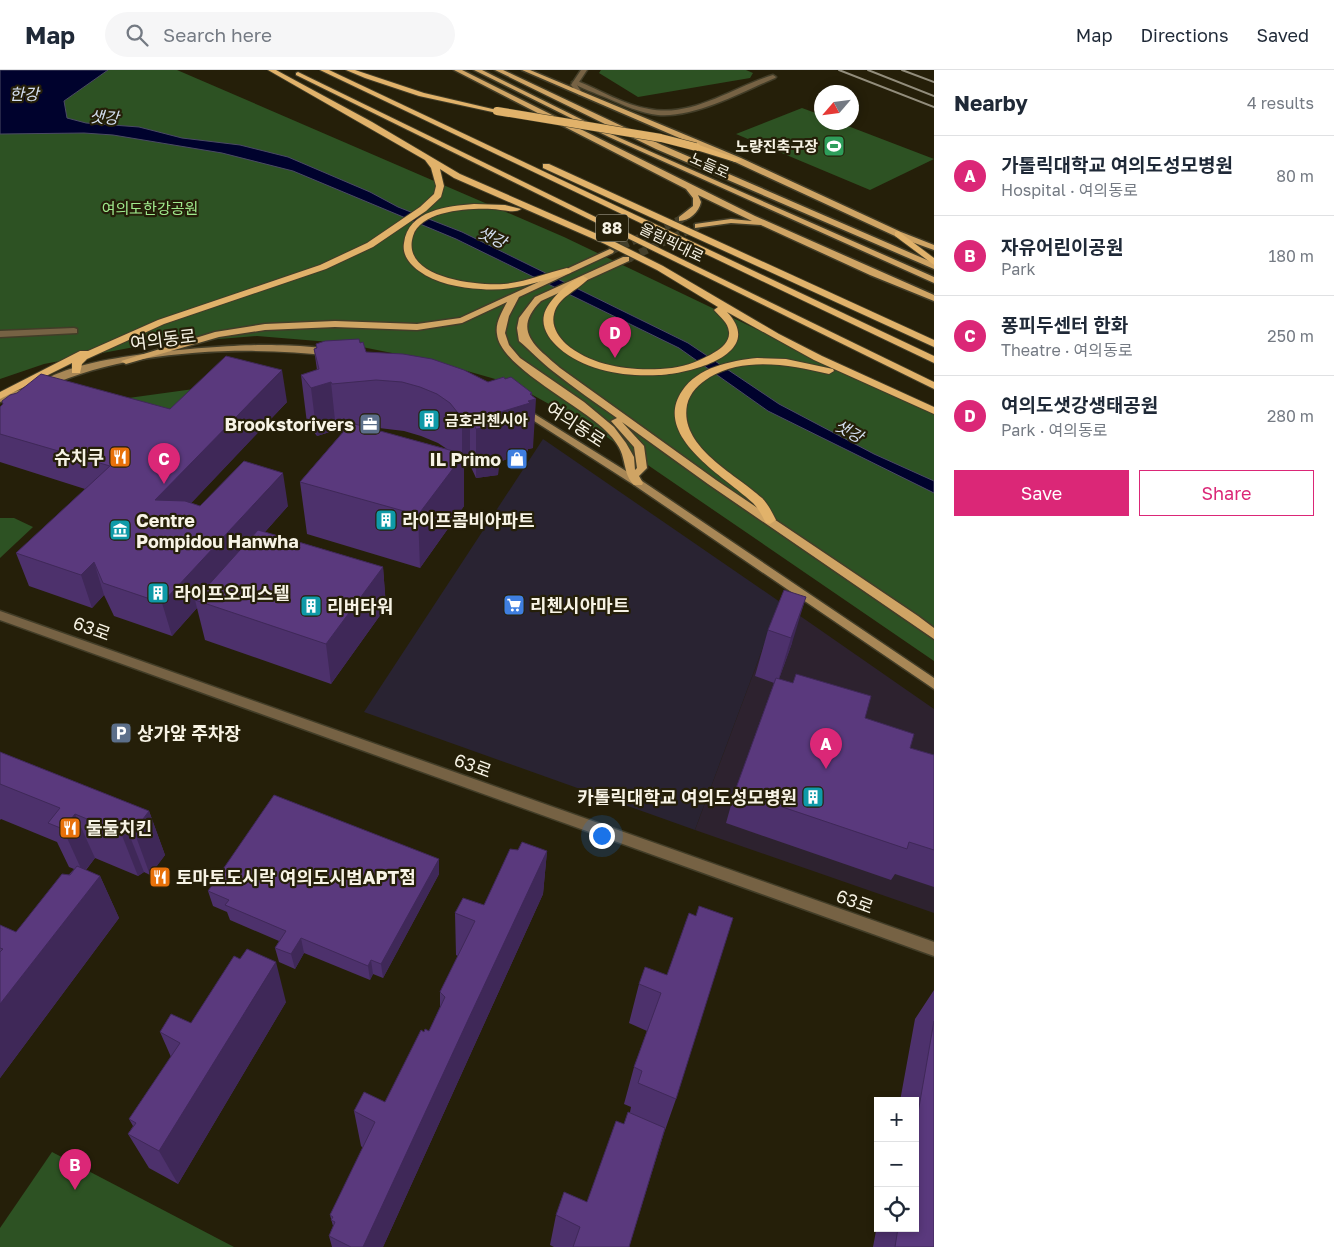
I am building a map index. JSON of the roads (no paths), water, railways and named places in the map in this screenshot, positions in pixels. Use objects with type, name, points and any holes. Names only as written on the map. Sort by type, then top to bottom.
[{"type":"highway","points":[[271,70],[344,109],[457,176],[492,193],[578,227],[660,268],[775,336],[934,411]]},
{"type":"highway","name":"올림픽대로","points":[[290,70],[934,386]]},
{"type":"highway","name":"올림픽대로","points":[[323,70],[934,360]]},
{"type":"highway","points":[[340,70],[934,344]]},
{"type":"highway","points":[[350,70],[401,90],[459,104],[661,138],[738,160]]},
{"type":"highway","points":[[0,398],[108,341],[323,267],[363,249],[423,209],[438,195],[440,186],[435,168],[418,152]]},
{"type":"highway","points":[[568,271],[512,285],[494,287],[466,286],[447,282],[430,274],[410,256],[408,246],[409,235],[414,227],[423,219],[437,213],[472,206],[498,206],[521,210],[578,227]]},
{"type":"highway","points":[[898,234],[930,258]]},
{"type":"highway","points":[[583,279],[558,298],[551,306],[548,327],[562,346],[574,354],[590,362],[630,370],[672,371],[701,363],[723,352],[730,344],[734,336],[734,327],[726,316],[693,289]]},
{"type":"highway","points":[[76,371],[77,363],[90,353],[162,322]]},
{"type":"highway","points":[[770,520],[759,502],[714,466],[693,446],[682,430],[679,416],[685,393],[692,385],[712,372],[739,364],[772,361],[795,362],[874,383]]},
{"type":"main road","points":[[456,70],[783,232],[878,276],[934,298]]},
{"type":"main road","name":"노들로","points":[[477,70],[611,136],[934,280]]},
{"type":"main road","name":"노들로","points":[[498,70],[659,147],[934,266]]},
{"type":"main road","points":[[525,70],[738,160],[898,234],[934,248]]},
{"type":"main road","points":[[682,219],[697,208],[698,203],[697,197],[685,185]]},
{"type":"main road","points":[[698,226],[731,221],[755,223],[783,232]]},
{"type":"main road","points":[[126,361],[218,334],[265,327],[303,324],[417,327],[462,320],[610,251]]},
{"type":"main road","points":[[626,259],[538,299],[524,314],[521,323],[525,344],[532,354],[569,386],[612,417],[628,431],[639,446],[642,468],[640,472],[633,475],[638,483]]},
{"type":"main road","points":[[520,294],[502,322],[501,338],[506,348],[528,369],[605,425],[628,452],[631,464],[630,471],[638,483]]},
{"type":"main road","points":[[522,333],[535,351],[557,370],[712,482],[914,619],[934,635]]},
{"type":"main road","name":"여의동로","points":[[0,398],[37,388],[76,371],[184,352],[237,348],[282,348],[344,355]]},
{"type":"main road","name":"여의동로","points":[[512,403],[638,483],[934,684]]},
{"type":"street","points":[[579,93],[574,87],[575,82],[584,70]]},
{"type":"street","points":[[556,83],[575,82],[647,112],[662,112],[688,110],[773,77]]},
{"type":"street","points":[[0,334],[74,331]]},
{"type":"street","name":"63로","points":[[0,614],[934,949]]},
{"type":"water","name":"한강","points":[[0,70],[108,70],[64,101],[67,118],[86,123],[139,127],[182,138],[240,145],[288,157],[370,192],[398,207],[462,232],[688,343],[779,404],[874,454],[934,481],[934,493],[768,411],[679,348],[456,239],[293,171],[222,153],[113,135],[84,133],[0,134]]},
{"type":"tunnel","points":[[610,251],[682,219]]},
{"type":"tunnel","points":[[629,258],[698,226]]},
{"type":"tunnel","points":[[626,259],[631,257]]},
{"type":"railway","points":[[839,70],[934,107]]},
{"type":"railway","points":[[868,70],[934,96]]},
{"type":"railway","points":[[902,70],[934,82]]},
{"type":"place","name":"노량진축구장","points":[[834,146]]},
{"type":"place","name":"여의도샛강생태공원","points":[[615,358]]},
{"type":"place","name":"금호리첸시아","points":[[429,420]]},
{"type":"place","name":"Brookstorivers","points":[[370,424]]},
{"type":"place","name":"슈치쿠","points":[[120,457]]},
{"type":"place","name":"IL Primo","points":[[517,459]]},
{"type":"place","name":"퐁피두센터 한화","points":[[164,484]]},
{"type":"place","name":"라이프콤비아파트","points":[[386,520]]},
{"type":"place","name":"Centre Pompidou Hanwha","points":[[120,530]]},
{"type":"place","name":"라이프오피스텔","points":[[158,593]]},
{"type":"place","name":"리첸시아마트","points":[[514,605]]},
{"type":"place","name":"리버타워","points":[[311,606]]},
{"type":"place","name":"상가앞 주차장","points":[[121,733]]},
{"type":"place","name":"가톨릭대학교 여의도성모병원","points":[[826,769]]},
{"type":"place","name":"카톨릭대학교 여의도성모병원","points":[[813,797]]},
{"type":"place","name":"둘둘치킨","points":[[70,828]]},
{"type":"place","name":"토마토도시락 여의도시범APT점","points":[[160,877]]},
{"type":"place","name":"자유어린이공원","points":[[75,1190]]},
{"type":"water label","name":"샛강","points":[[104,117]]},
{"type":"water label","name":"샛강","points":[[492,237]]},
{"type":"water label","name":"샛강","points":[[849,431]]},
{"type":"park label","name":"여의도한강공원","points":[[150,208]]}]
